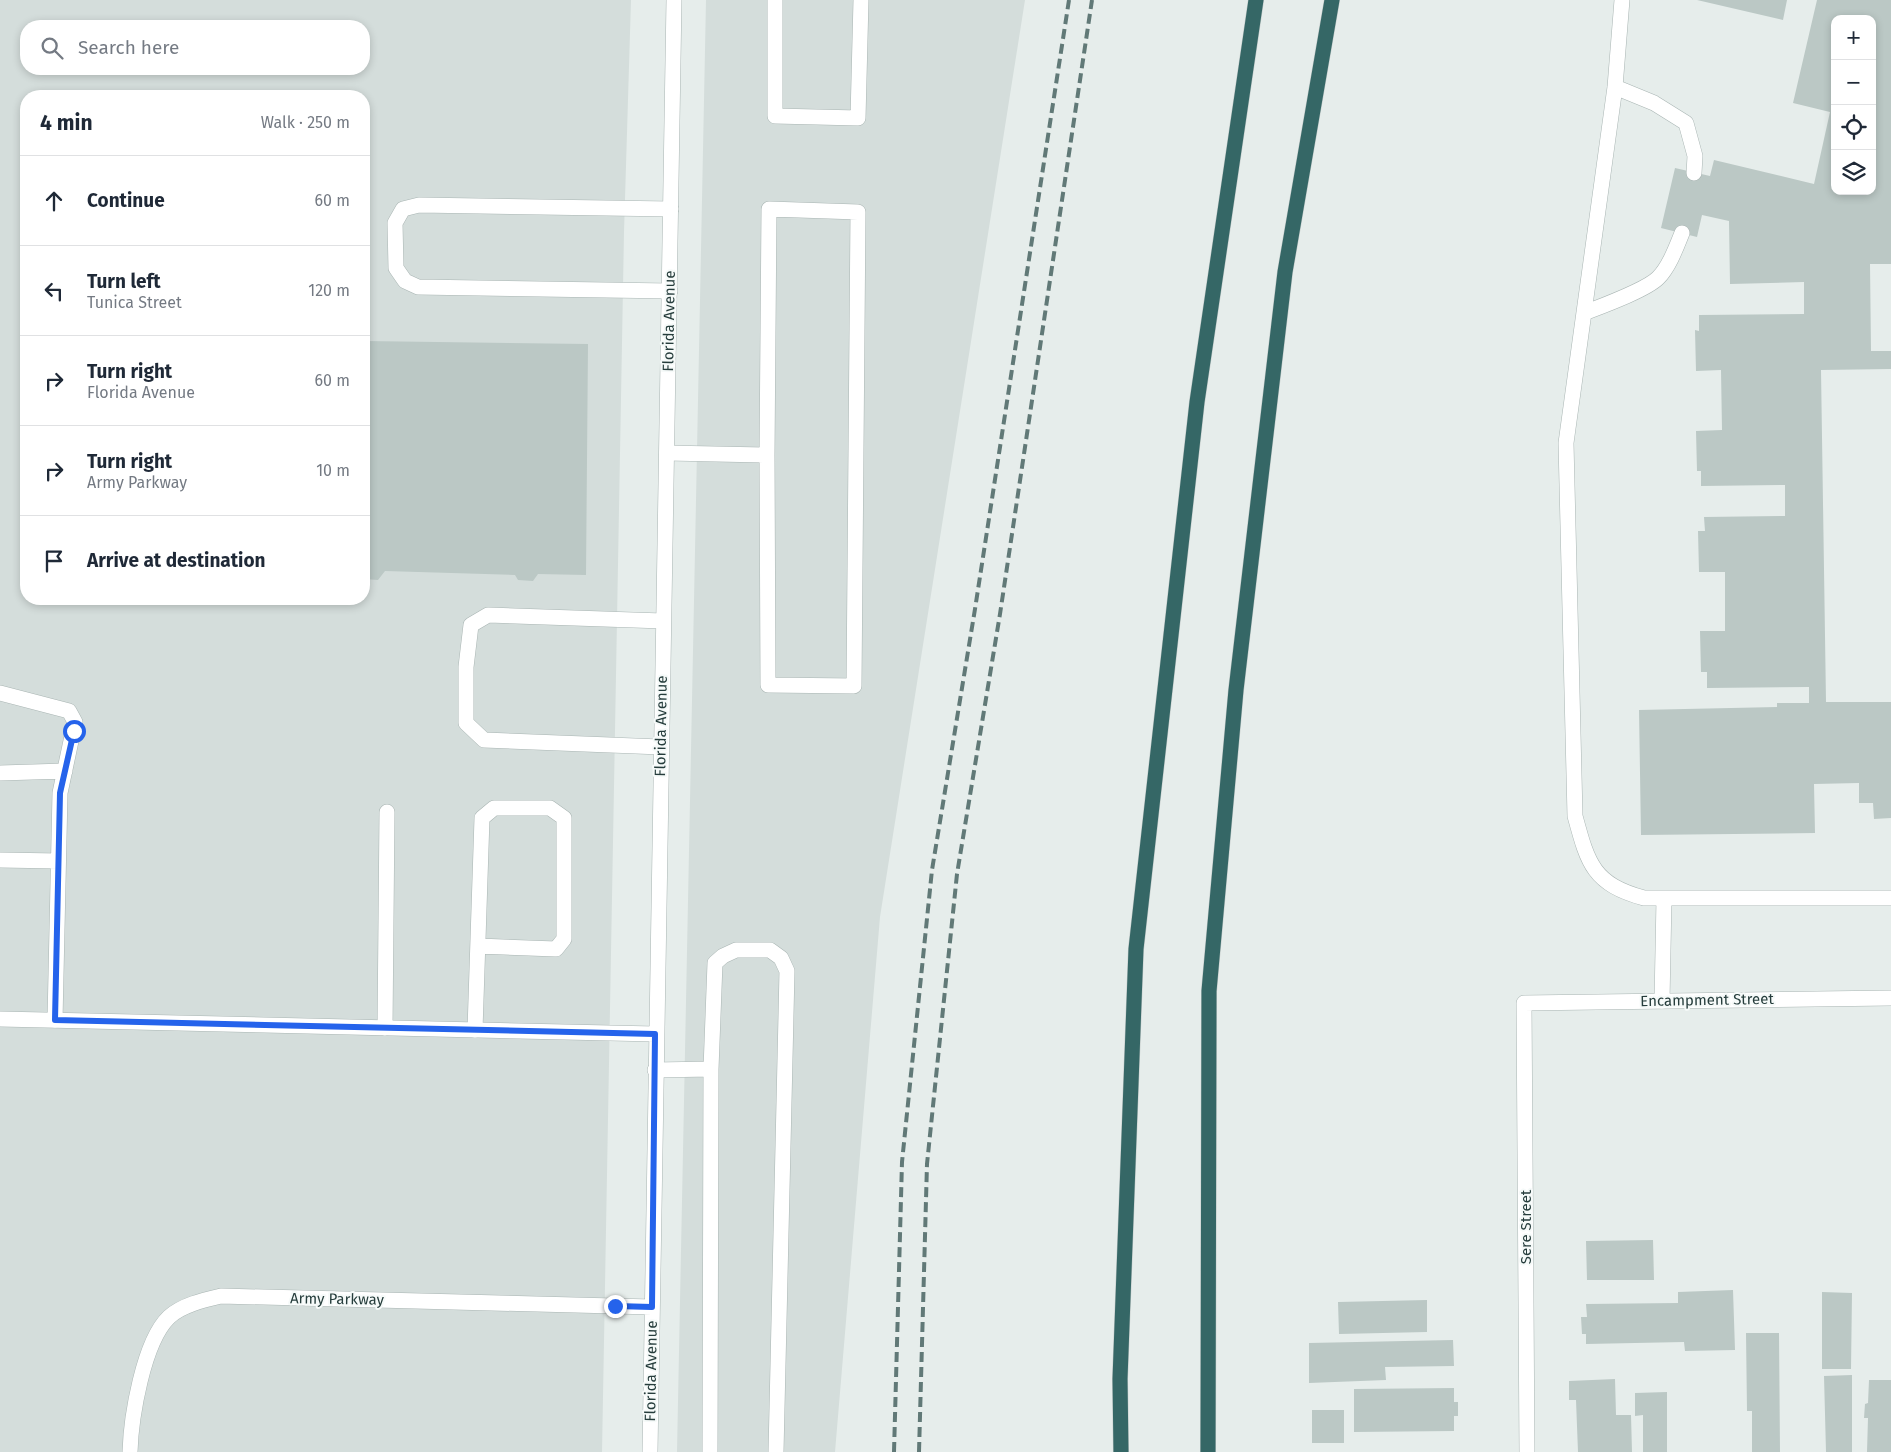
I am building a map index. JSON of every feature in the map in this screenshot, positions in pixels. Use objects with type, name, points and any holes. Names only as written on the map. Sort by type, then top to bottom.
[{"type":"highway","points":[[1121,1452],[1120,1379],[1136,949],[1197,402],[1256,0]]},
{"type":"highway","points":[[1208,1452],[1209,991],[1236,690],[1285,272],[1332,0]]},
{"type":"street","name":"Florida Avenue","points":[[650,1452],[655,1034],[674,0]]},
{"type":"street","points":[[775,0],[775,116],[858,118],[861,0]]},
{"type":"street","points":[[1622,0],[1615,87],[1566,444],[1575,816],[1585,852],[1598,875],[1620,892],[1644,898],[1891,898]]},
{"type":"street","points":[[1615,87],[1654,103],[1686,123],[1695,156],[1694,173]]},
{"type":"street","points":[[670,291],[418,287],[405,282],[396,268],[395,223],[403,210],[419,205],[671,209]]},
{"type":"street","points":[[769,209],[858,212],[854,686],[768,685],[767,455],[769,209]]},
{"type":"street","points":[[1584,313],[1616,301],[1658,278],[1674,252],[1682,233]]},
{"type":"street","points":[[667,453],[767,455]]},
{"type":"street","points":[[661,747],[484,740],[466,723],[466,667],[471,625],[488,616],[663,621]]},
{"type":"street","points":[[0,693],[69,710],[75,722],[60,793],[55,1020]]},
{"type":"street","points":[[0,773],[65,771]]},
{"type":"street","points":[[475,1030],[482,818],[494,808],[550,808],[564,818],[564,939],[556,949],[478,946]]},
{"type":"street","points":[[385,1028],[387,812]]},
{"type":"street","points":[[0,860],[58,861]]},
{"type":"street","points":[[1662,1001],[1664,898]]},
{"type":"street","points":[[710,1452],[711,1069],[715,963],[723,956],[736,950],[770,950],[781,958],[787,971],[776,1452]]},
{"type":"street","name":"Encampment Street","points":[[1524,1003],[1891,998]]},
{"type":"street","name":"Sere Street","points":[[1524,1003],[1527,1452]]},
{"type":"street","points":[[0,1019],[655,1034]]},
{"type":"street","points":[[655,1070],[711,1069]]},
{"type":"street","name":"Army Parkway","points":[[130,1452],[136,1391],[155,1339],[168,1318],[198,1301],[221,1296],[652,1307]]},
{"type":"shaded area","points":[[0,0],[631,0],[624,232],[602,1452],[0,1452]]},
{"type":"shaded area","points":[[706,0],[1025,0],[880,917],[835,1452],[677,1452]]},
{"type":"building","points":[[1697,0],[1787,0],[1783,20]]},
{"type":"building","points":[[1817,0],[1891,0],[1891,264],[1870,264],[1871,351],[1891,351],[1891,369],[1821,370],[1826,702],[1891,702],[1891,818],[1874,819],[1873,803],[1859,803],[1859,783],[1814,784],[1815,833],[1641,835],[1639,710],[1777,707],[1777,703],[1809,703],[1809,687],[1707,688],[1707,672],[1701,672],[1700,631],[1725,631],[1725,572],[1699,572],[1698,531],[1705,531],[1704,517],[1785,516],[1785,485],[1701,486],[1701,471],[1697,471],[1696,431],[1722,430],[1721,370],[1696,371],[1695,330],[1699,331],[1699,315],[1804,314],[1804,282],[1730,284],[1729,221],[1702,215],[1697,237],[1661,228],[1675,168],[1710,176],[1714,160],[1814,184],[1830,112],[1793,103]]},
{"type":"building","points":[[370,341],[588,344],[586,575],[538,574],[533,581],[518,580],[515,575],[385,571],[378,580],[370,579]]},
{"type":"building","points":[[1653,1240],[1654,1280],[1587,1280],[1586,1241]]},
{"type":"building","points":[[1733,1290],[1735,1350],[1685,1351],[1684,1342],[1586,1344],[1586,1334],[1582,1334],[1581,1317],[1587,1317],[1586,1304],[1678,1303],[1678,1292]]},
{"type":"building","points":[[1822,1292],[1852,1293],[1851,1369],[1822,1369]]},
{"type":"building","points":[[1427,1300],[1427,1332],[1339,1334],[1338,1302]]},
{"type":"building","points":[[1746,1333],[1779,1333],[1780,1452],[1752,1452],[1752,1411],[1747,1411]]},
{"type":"building","points":[[1453,1340],[1454,1366],[1385,1367],[1386,1380],[1309,1383],[1309,1343]]},
{"type":"building","points":[[1852,1375],[1852,1452],[1826,1452],[1824,1376]]},
{"type":"building","points":[[1615,1379],[1616,1415],[1631,1415],[1632,1452],[1578,1452],[1576,1400],[1569,1400],[1569,1381]]},
{"type":"building","points":[[1869,1380],[1891,1380],[1891,1452],[1867,1452],[1868,1418],[1864,1418],[1865,1404],[1868,1403]]},
{"type":"building","points":[[1454,1388],[1454,1402],[1458,1402],[1458,1416],[1454,1416],[1454,1431],[1354,1432],[1354,1389]]},
{"type":"building","points":[[1667,1392],[1667,1452],[1643,1452],[1643,1415],[1635,1416],[1635,1393]]},
{"type":"building","points":[[1312,1410],[1344,1410],[1344,1443],[1312,1443]]},
{"type":"railway","points":[[894,1452],[902,1162],[932,870],[975,609],[1069,0]]},
{"type":"railway","points":[[919,1452],[927,1164],[957,874],[1000,614],[1092,0]]},
{"type":"route","points":[[74,731],[60,793],[55,1020],[655,1034],[652,1307],[615,1306]]}]
